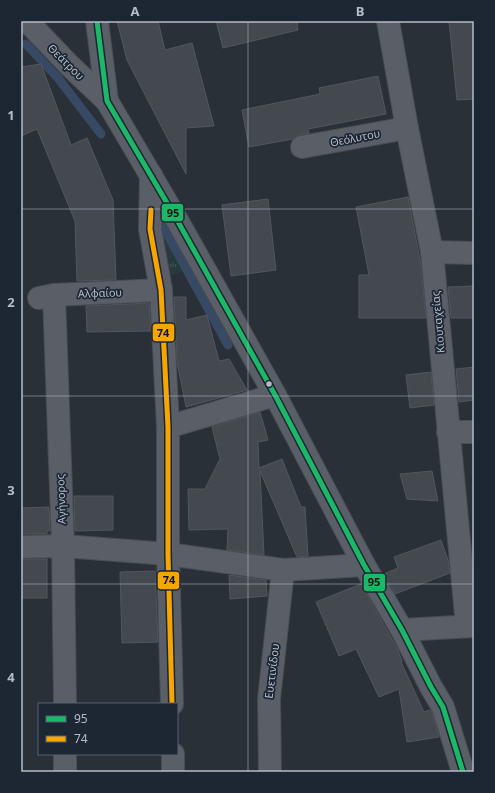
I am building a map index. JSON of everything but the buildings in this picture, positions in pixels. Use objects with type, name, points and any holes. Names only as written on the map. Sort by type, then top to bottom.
[{"type":"street","name":"Θεάτρου","points":[[27,21],[107,102]]},
{"type":"street","points":[[97,21],[107,102],[151,175],[275,395],[364,565],[402,630],[443,707],[463,772]]},
{"type":"street","name":"Κιουταχείας","points":[[388,21],[407,128],[432,252],[448,432],[470,626]]},
{"type":"street","name":"Θεόλυτου","points":[[302,147],[407,128]]},
{"type":"street","points":[[151,175],[150,229],[161,290],[168,427],[168,554],[172,703]]},
{"type":"street","points":[[432,252],[474,253]]},
{"type":"street","name":"Αλφαίου","points":[[46,296],[161,290]]},
{"type":"street","name":"Αγήνορος","points":[[46,296],[62,546],[65,703]]},
{"type":"street","points":[[168,427],[275,395]]},
{"type":"street","points":[[448,432],[474,432]]},
{"type":"street","points":[[21,547],[62,546],[168,554],[283,570],[364,565]]},
{"type":"street","name":"Ευετινίδου","points":[[270,772],[269,699],[283,570]]},
{"type":"street","points":[[402,630],[470,626]]},
{"type":"street","points":[[65,755],[65,772]]},
{"type":"street","points":[[173,755],[173,772]]},
{"type":"green space","points":[[165,234],[186,271],[166,276],[161,235]]},
{"type":"waterway","points":[[26,44],[58,78],[101,134]]},
{"type":"waterway","points":[[159,219],[228,345]]},
{"type":"transit line","name":"95","points":[[97,21],[107,101],[177,220],[275,395],[364,565],[402,630],[443,707],[463,772]]},
{"type":"transit line","name":"74","points":[[151,210],[150,229],[161,290],[168,427],[168,554],[172,703]]}]
